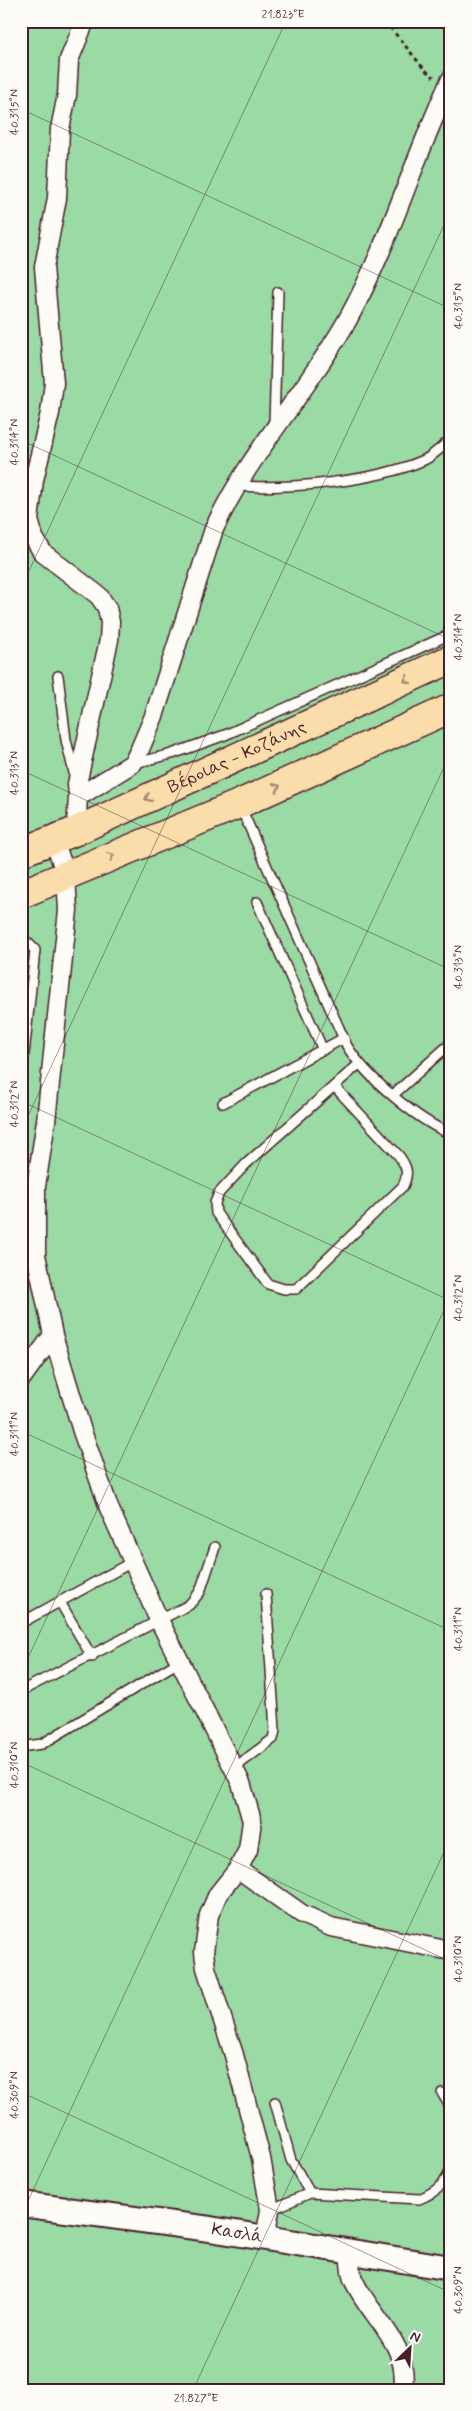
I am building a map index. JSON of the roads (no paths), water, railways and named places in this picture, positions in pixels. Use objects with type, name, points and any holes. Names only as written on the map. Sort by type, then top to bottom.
[{"type":"main road","name":"Βέροιας - Κοζάνης","points":[[21,852],[65,836],[451,659]]},
{"type":"main road","points":[[21,894],[239,804],[451,708]]},
{"type":"street","points":[[85,21],[69,60],[67,94],[60,129],[57,198],[44,267],[54,383],[50,414],[34,480],[29,520],[34,538],[42,553],[99,596],[107,608],[110,622],[109,640],[77,790],[65,836],[67,915],[46,1121],[36,1186],[36,1255],[53,1335],[82,1432],[109,1508],[159,1620],[241,1783],[252,1821],[248,1850],[238,1869],[218,1894],[209,1915],[204,1952],[206,1968],[234,2055],[261,2158],[270,2210],[265,2238]]},
{"type":"street","points":[[77,790],[133,763],[154,716],[214,529],[237,486],[274,428],[316,370],[349,316],[387,233],[449,83]]},
{"type":"street","points":[[21,1379],[53,1335]]},
{"type":"street","points":[[238,1869],[302,1914],[331,1926],[451,1951]]},
{"type":"street","name":"Κασλά","points":[[21,2204],[265,2238],[451,2268]]},
{"type":"street","points":[[349,2252],[352,2277],[364,2300],[387,2330],[401,2354],[405,2376],[403,2390]]},
{"type":"lane","points":[[274,428],[278,292]]},
{"type":"lane","points":[[237,486],[329,483],[399,469],[426,460],[451,439]]},
{"type":"lane","points":[[133,763],[172,754],[225,735],[451,634]]},
{"type":"lane","points":[[58,676],[66,740],[77,790]]},
{"type":"lane","points":[[239,804],[344,1038],[359,1064],[393,1095],[429,1123],[451,1134]]},
{"type":"lane","points":[[257,902],[323,1050]]},
{"type":"lane","points":[[21,941],[27,942],[35,950],[21,1083]]},
{"type":"lane","points":[[223,1103],[344,1038]]},
{"type":"lane","points":[[393,1095],[451,1042]]},
{"type":"lane","points":[[334,1086],[399,1156],[406,1167],[407,1177],[403,1186],[296,1289],[275,1287],[268,1284],[216,1213],[215,1203],[219,1193],[246,1164],[334,1086],[359,1064]]},
{"type":"lane","points":[[21,1231],[35,1220]]},
{"type":"lane","points":[[21,1691],[92,1657],[189,1605],[200,1592],[216,1546]]},
{"type":"lane","points":[[21,1623],[132,1562]]},
{"type":"lane","points":[[234,1768],[273,1739],[276,1730],[266,1594]]},
{"type":"lane","points":[[60,1602],[92,1657]]},
{"type":"lane","points":[[21,1741],[27,1746],[42,1744],[180,1661]]},
{"type":"lane","points":[[442,2093],[451,2108]]},
{"type":"lane","points":[[275,2102],[291,2160],[310,2193]]},
{"type":"lane","points":[[270,2210],[310,2193],[419,2199],[434,2193],[442,2185],[451,2167]]}]
